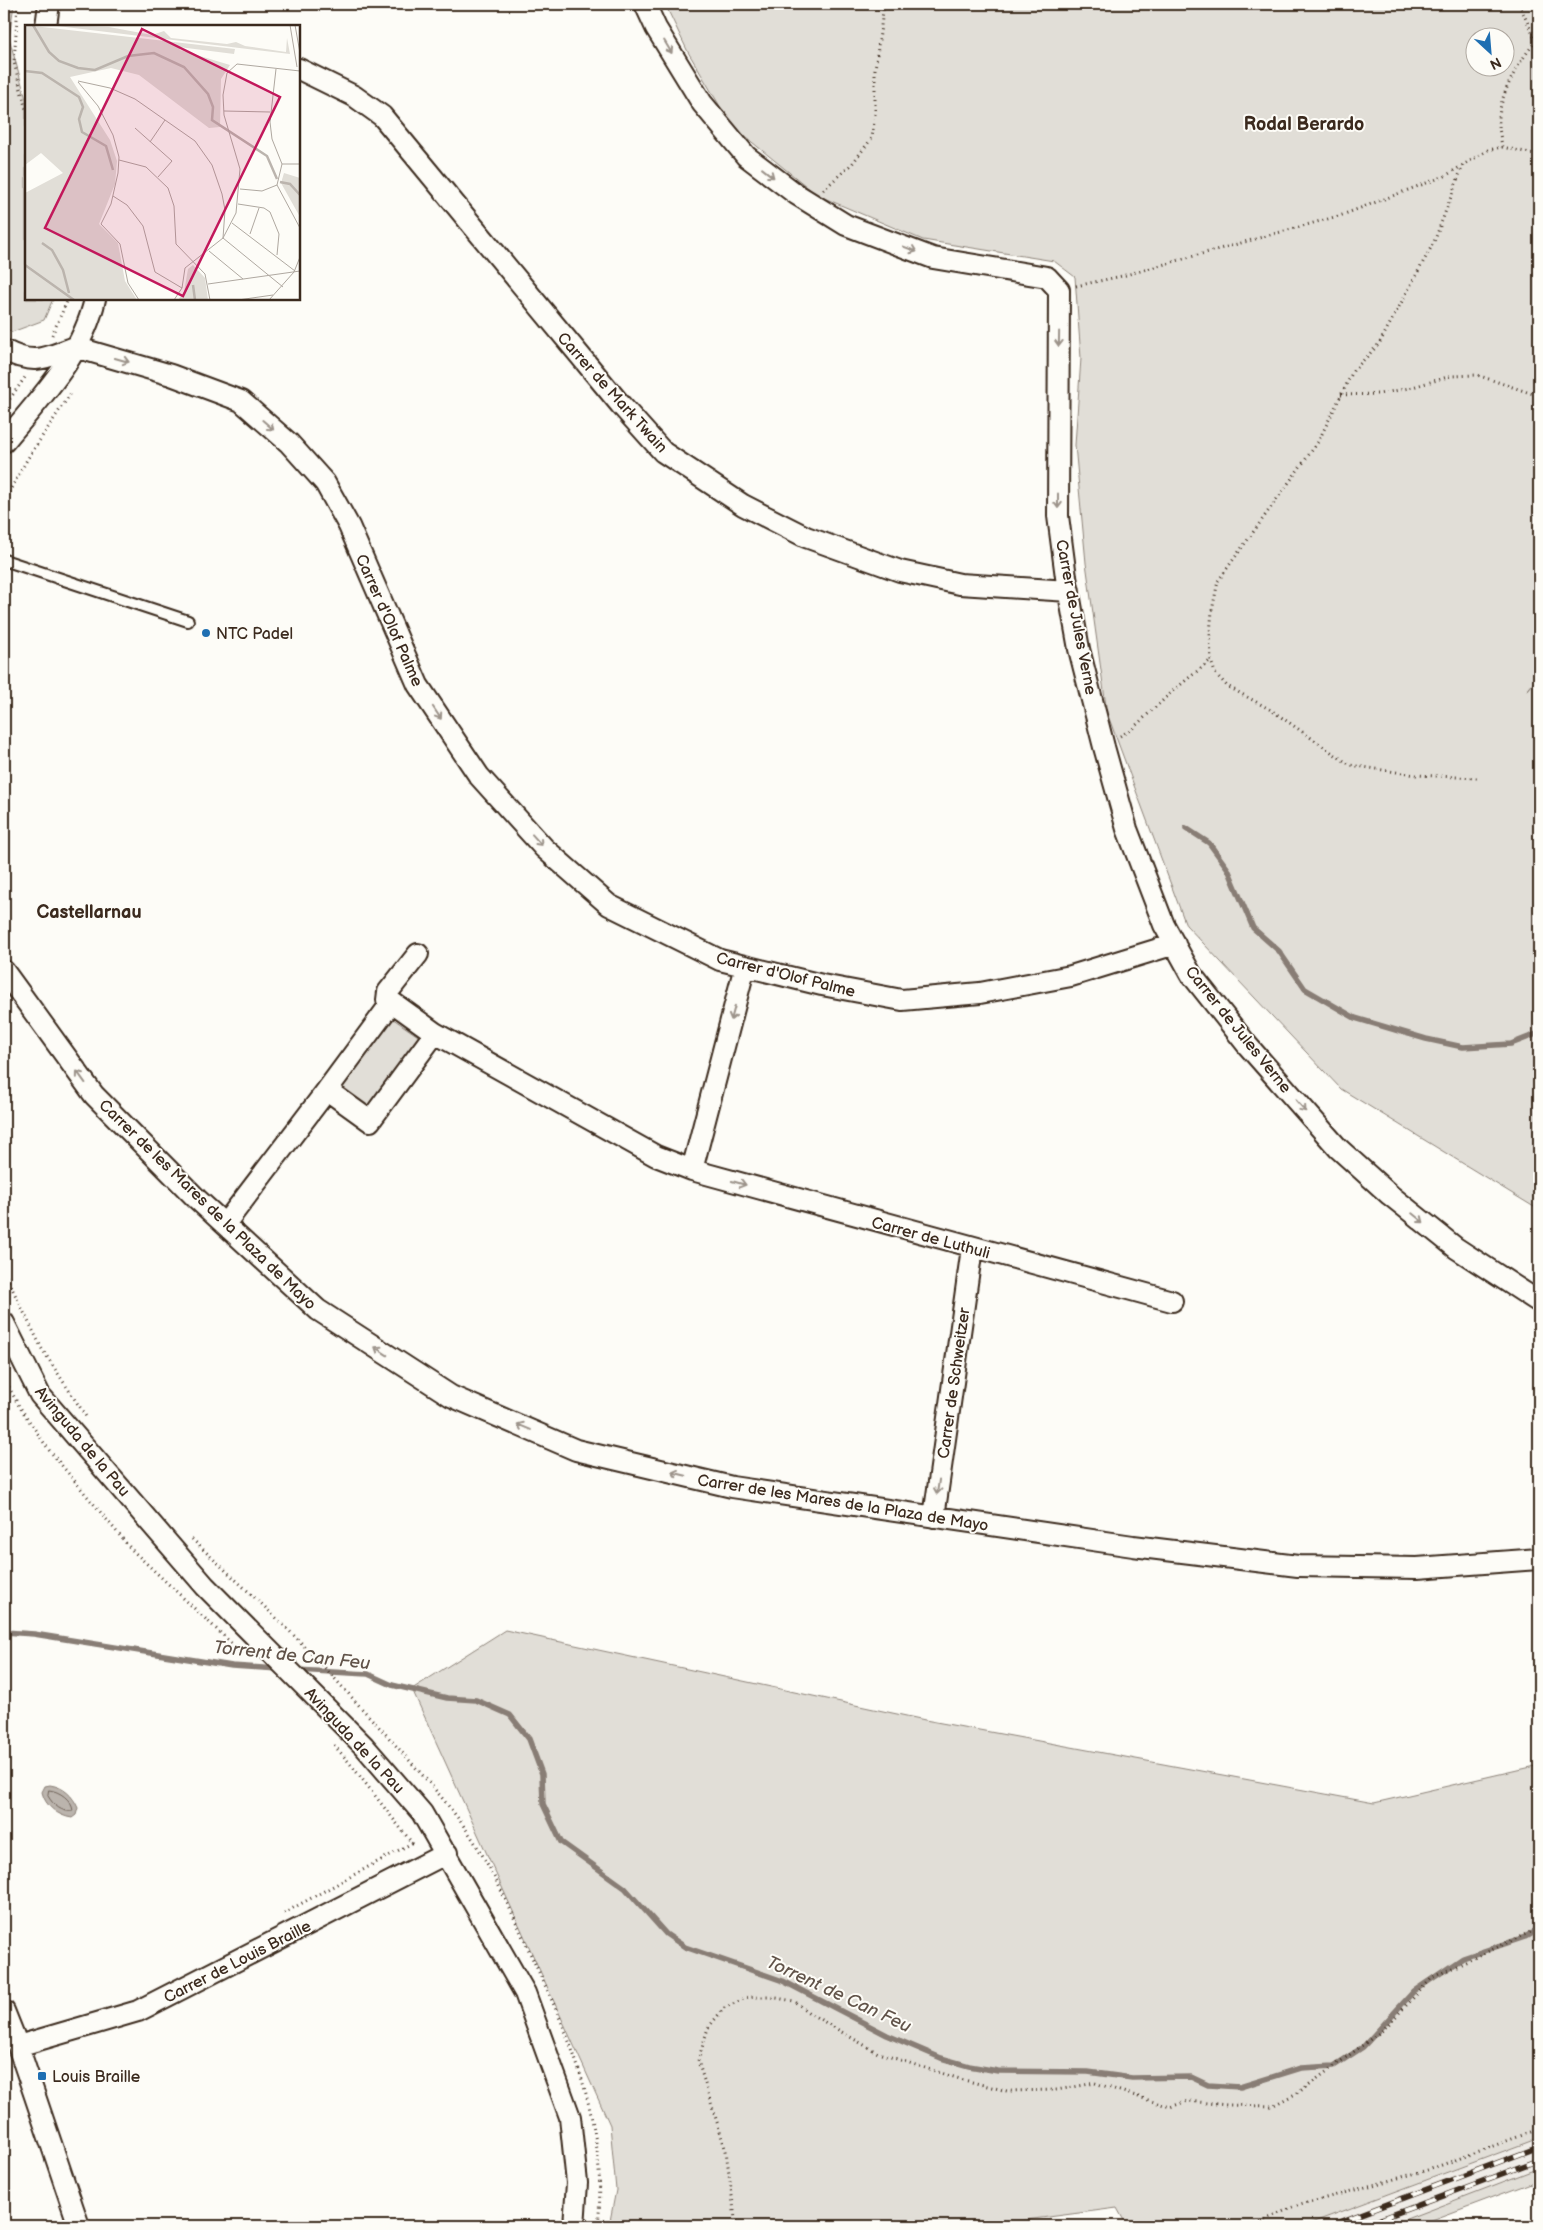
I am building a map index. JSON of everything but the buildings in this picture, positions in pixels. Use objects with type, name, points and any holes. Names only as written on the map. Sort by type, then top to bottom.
[{"type":"street","points":[[46,25],[49,4]]},
{"type":"street","points":[[645,4],[656,28],[702,103],[746,156],[809,202],[846,225],[933,258],[1047,277],[1059,290]]},
{"type":"street","name":"Carrer de Mark Twain","points":[[300,69],[354,96],[382,116],[620,404],[663,452],[743,505],[806,537],[900,571],[960,584],[1069,591]]},
{"type":"street","name":"Carrer de Jules Verne","points":[[1059,290],[1058,516],[1069,591],[1080,649],[1104,747],[1127,829],[1164,925],[1191,974],[1248,1046],[1338,1148],[1390,1196],[1456,1248],[1539,1302]]},
{"type":"street","points":[[4,442],[62,371],[90,319],[95,300]]},
{"type":"street","points":[[4,350],[16,357],[39,360],[75,347]]},
{"type":"street","name":"Carrer d'Olof Palme","points":[[75,347],[171,375],[241,400],[289,443],[325,483],[349,526],[418,685],[479,776],[544,848],[609,905],[720,960],[822,985],[902,1000],[980,993],[1071,976],[1174,944]]},
{"type":"street","points":[[225,1224],[392,1002],[387,1000],[388,992],[418,954]]},
{"type":"street","points":[[692,1170],[745,966]]},
{"type":"street","name":"Carrer de les Mares de la Plaza de Mayo","points":[[4,971],[94,1095],[225,1224],[318,1310],[442,1391],[576,1450],[732,1487],[1133,1546],[1298,1566],[1417,1568],[1539,1559]]},
{"type":"street","name":"Carrer de Luthuli","points":[[392,1002],[435,1033],[656,1156],[692,1170],[972,1248],[1172,1301]]},
{"type":"street","points":[[327,1090],[370,1121],[435,1033]]},
{"type":"street","name":"Carrer de Schweitzer","points":[[934,1517],[972,1248]]},
{"type":"street","name":"Avinguda de la Pau","points":[[4,1323],[40,1395],[205,1586],[364,1746],[422,1813],[447,1853],[525,1993],[570,2117],[577,2183],[574,2226]]},
{"type":"street","name":"Carrer de Louis Braille","points":[[18,2046],[138,2011],[447,1853]]},
{"type":"street","points":[[4,2011],[18,2046],[79,2226]]},
{"type":"lane","points":[[4,560],[188,621]]},
{"type":"path","points":[[18,4],[14,62],[25,106]]},
{"type":"path","points":[[809,202],[852,164],[872,138],[875,114],[875,69],[884,4]]},
{"type":"path","points":[[1502,147],[1499,122],[1502,102],[1514,73],[1538,39],[1519,4]]},
{"type":"path","points":[[1059,290],[1122,276],[1342,215],[1446,176],[1488,150],[1502,147],[1539,155]]},
{"type":"path","points":[[1463,165],[1434,242],[1380,344],[1353,371],[1340,395],[1334,414],[1318,442],[1218,581],[1212,611],[1211,660],[1215,673],[1227,686],[1271,710],[1350,765],[1416,774],[1478,778]]},
{"type":"path","points":[[1340,395],[1379,394],[1451,376],[1477,375],[1539,396]]},
{"type":"path","points":[[1104,747],[1132,729],[1174,690],[1211,660]]},
{"type":"path","points":[[4,1378],[19,1406],[48,1450],[131,1549],[248,1659]]},
{"type":"path","points":[[275,1918],[412,1843],[348,1761],[328,1740]]},
{"type":"path","points":[[736,2226],[726,2151],[698,2061],[708,2028],[724,2008],[748,1997],[770,1997],[794,2001],[809,2013],[878,2052],[960,2079],[1007,2090],[1057,2090],[1095,2083],[1170,2107],[1188,2101],[1227,2105],[1272,2106],[1299,2092],[1383,2030],[1433,1977],[1539,1928]]},
{"type":"path","points":[[1251,2226],[1293,2207],[1431,2169],[1539,2129]]},
{"type":"shaded area","points":[[4,4],[14,4],[9,38],[25,95],[25,300],[53,300],[44,320],[12,332],[4,327]]},
{"type":"shaded area","points":[[665,4],[1539,4],[1539,675],[1527,691],[1539,677],[1539,1210],[1341,1089],[1186,925],[1107,713],[1086,563],[1075,445],[1081,358],[1075,277],[1054,261],[923,240],[817,195],[731,125],[688,52]]},
{"type":"shaded area","points":[[389,1016],[421,1038],[369,1110],[338,1088]]},
{"type":"shaded area","points":[[505,1630],[925,1720],[1374,1803],[1539,1765],[1539,2138],[1303,2226],[1127,2226],[1117,2208],[980,2226],[609,2226],[616,2190],[610,2125],[412,1689]]},
{"type":"shaded area","points":[[1539,2138],[1539,2168],[1438,2208],[1388,2226],[1303,2226]]},
{"type":"shaded area","points":[[1539,2168],[1539,2180],[1420,2226],[1388,2226]]},
{"type":"water","points":[[50,1785],[64,1790],[71,1796],[78,1808],[76,1815],[72,1818],[67,1817],[57,1813],[49,1806],[42,1792],[45,1786]]},
{"type":"waterway","points":[[1186,828],[1209,843],[1228,869],[1253,928],[1279,951],[1305,989],[1355,1018],[1426,1039],[1463,1047],[1511,1044],[1539,1033]]},
{"type":"waterway","name":"Torrent de Can Feu","points":[[4,1632],[34,1634],[232,1666],[279,1669]]},
{"type":"waterway","name":"Torrent de Can Feu","points":[[296,1670],[368,1674],[392,1685],[447,1698],[476,1700],[510,1715],[529,1739],[542,1774],[543,1804],[561,1842],[625,1888],[666,1934],[685,1947],[783,1981],[887,2035],[941,2058],[969,2066],[998,2071],[1088,2072],[1132,2078],[1191,2077],[1208,2085],[1240,2087],[1301,2068],[1334,2066],[1363,2047],[1414,1991],[1463,1958],[1525,1937],[1539,1929]]},
{"type":"railway","points":[[1329,2226],[1539,2147]]},
{"type":"railway","points":[[1362,2226],[1539,2160]]},
{"type":"place","name":"NTC Padel","points":[[206,633]]},
{"type":"place","name":"Louis Braille","points":[[42,2076]]},
{"type":"district","name":"Rodal Berardo","points":[[1304,124]]},
{"type":"district","name":"Castellarnau","points":[[89,912]]}]
